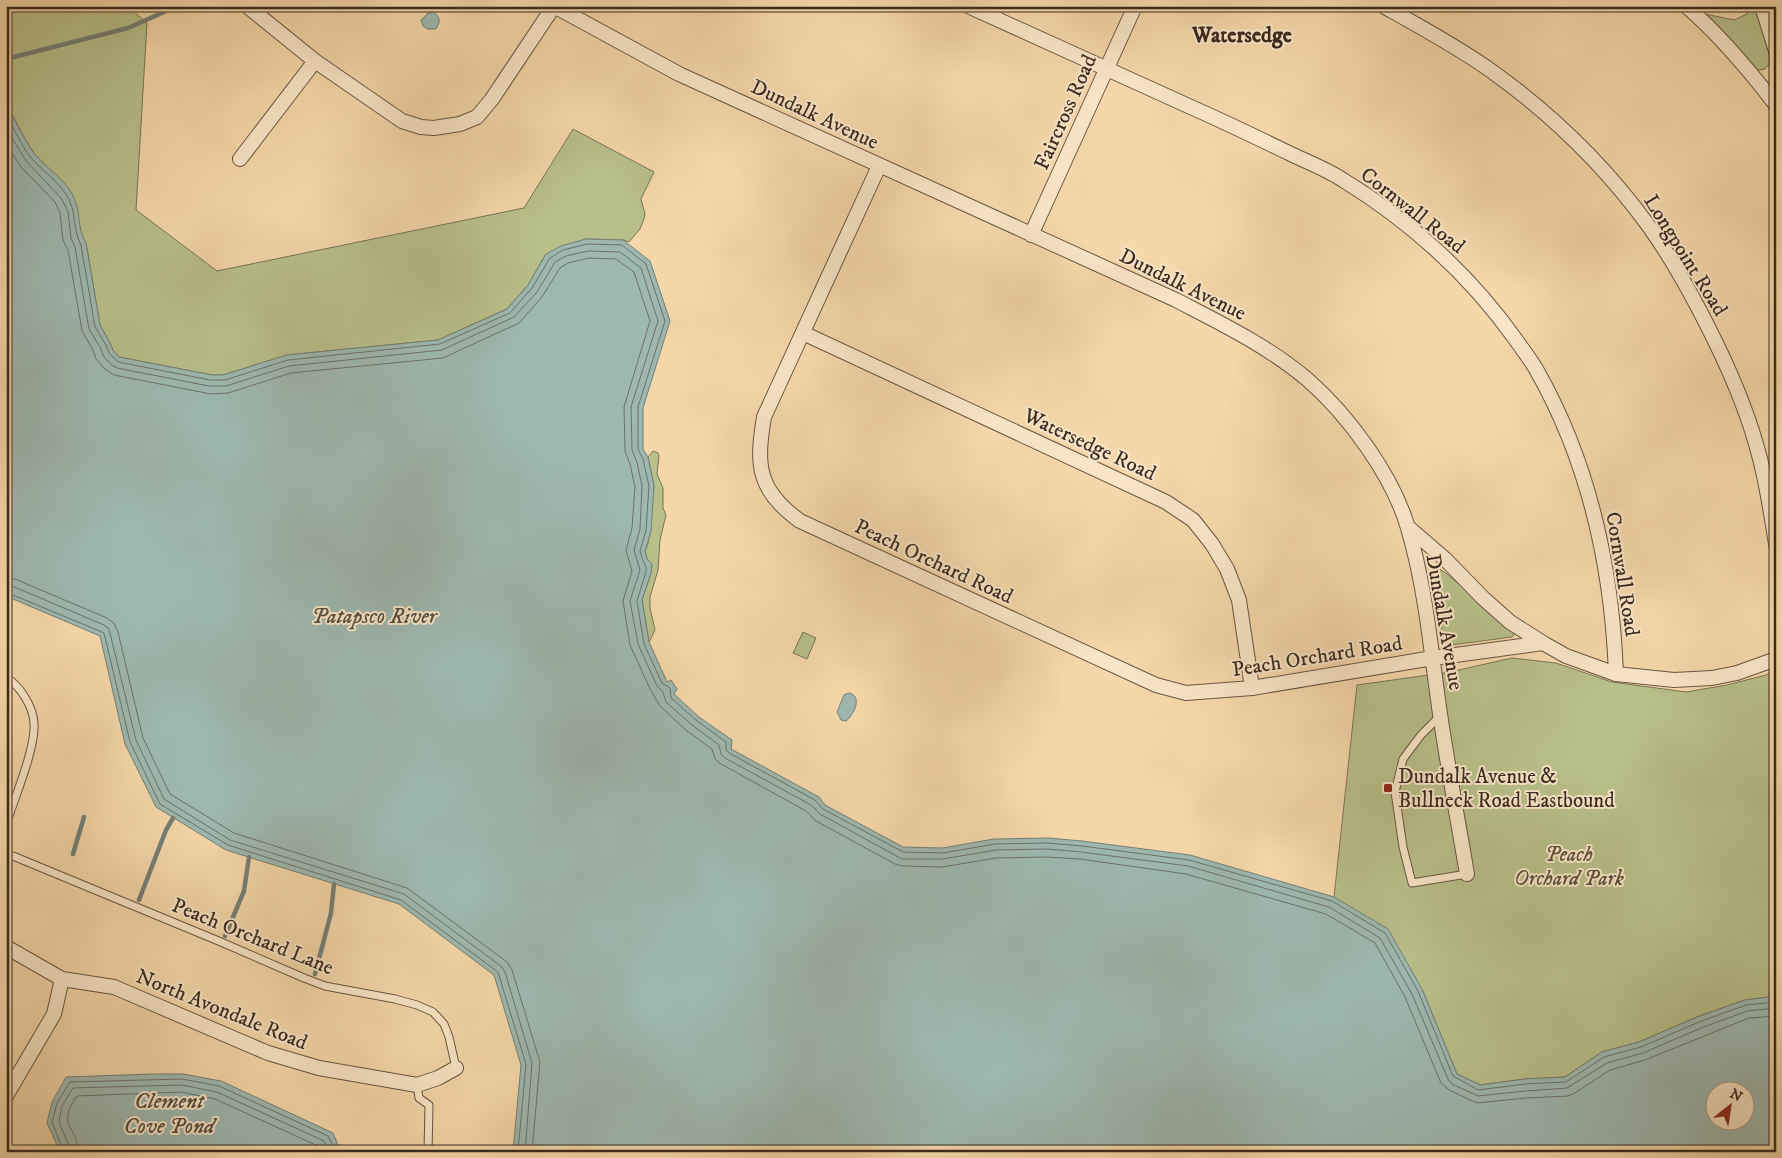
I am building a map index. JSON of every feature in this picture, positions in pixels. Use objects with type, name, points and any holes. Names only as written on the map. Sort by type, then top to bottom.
[{"type":"street","points":[[247,6],[315,61],[402,121],[421,127],[446,128],[477,116],[492,99],[554,6]]},
{"type":"street","name":"Dundalk Avenue","points":[[554,6],[679,74],[1176,300],[1240,333],[1281,358],[1309,382],[1359,435],[1388,481],[1408,527],[1425,600],[1440,716],[1467,874]]},
{"type":"street","name":"Cornwall Road","points":[[968,6],[1230,124],[1341,179],[1394,215],[1426,240],[1453,265],[1505,325],[1535,367],[1555,405],[1575,450],[1597,525],[1615,642],[1616,674]]},
{"type":"street","name":"Faircross Road","points":[[1031,235],[1135,6]]},
{"type":"street","name":"Longpoint Road","points":[[1383,6],[1440,37],[1490,70],[1538,108],[1582,148],[1608,176],[1648,225],[1677,270],[1705,322],[1742,402],[1759,454],[1776,544]]},
{"type":"street","points":[[1686,6],[1734,54],[1776,105]]},
{"type":"street","points":[[1762,6],[1776,51]]},
{"type":"street","points":[[240,159],[315,61]]},
{"type":"street","name":"Peach Orchard Road","points":[[879,166],[764,417],[759,447],[760,468],[763,479],[778,502],[793,516],[808,525],[1162,687],[1191,693],[1252,688],[1433,658],[1543,643]]},
{"type":"street","name":"Watersedge Road","points":[[803,333],[1166,502],[1193,520],[1217,551],[1227,569],[1239,600],[1252,688]]},
{"type":"street","points":[[1408,527],[1445,559],[1483,598],[1510,622],[1566,656],[1616,674],[1674,680],[1712,678],[1737,673],[1776,659]]},
{"type":"street","name":"North Avondale Road","points":[[6,947],[62,979],[114,987],[268,1053],[320,1068],[417,1085],[438,1078],[456,1068]]},
{"type":"street","points":[[6,1096],[54,1014],[62,979]]},
{"type":"lane","points":[[6,677],[22,692],[28,703],[34,724],[31,746],[6,825]]},
{"type":"lane","points":[[1440,716],[1421,735],[1403,759],[1395,792],[1403,847],[1412,883],[1467,874]]},
{"type":"lane","name":"Peach Orchard Lane","points":[[6,854],[325,986],[384,996],[418,1005],[433,1012],[444,1024],[456,1068]]},
{"type":"lane","points":[[6,1070],[17,1079]]},
{"type":"lane","points":[[417,1085],[419,1098],[429,1105],[428,1152]]},
{"type":"green space","points":[[6,6],[127,6],[147,23],[136,210],[217,271],[524,208],[573,129],[654,172],[641,199],[645,214],[644,219],[640,229],[629,242],[623,240],[586,239],[546,254],[528,285],[507,309],[438,340],[287,355],[223,375],[212,375],[119,357],[113,350],[100,325],[86,243],[82,236],[71,192],[35,155],[6,103]]},
{"type":"green space","points":[[1748,6],[1757,6],[1770,57],[1770,63],[1765,69],[1759,70],[1751,66],[1705,14],[1734,20],[1747,14]]},
{"type":"green space","points":[[653,451],[658,453],[659,456],[657,474],[663,488],[663,508],[666,515],[660,540],[658,570],[650,597],[650,608],[655,630],[649,642],[642,600],[652,564],[647,559],[645,551],[648,544],[654,486],[648,457]]},
{"type":"green space","points":[[1435,566],[1516,632],[1512,637],[1451,645],[1443,641],[1434,573]]},
{"type":"green space","points":[[803,632],[816,638],[807,659],[793,653]]},
{"type":"green space","name":"Peach Orchard Park","points":[[1512,658],[1556,663],[1612,682],[1686,692],[1727,685],[1776,671],[1776,996],[1745,1000],[1697,1017],[1639,1042],[1602,1052],[1565,1077],[1525,1079],[1480,1085],[1457,1074],[1422,989],[1334,897],[1357,685],[1450,672]]},
{"type":"water","points":[[434,12],[439,18],[439,23],[436,29],[428,29],[423,26],[421,20],[427,14]]},
{"type":"water","name":"Patapsco River","points":[[6,103],[34,153],[63,182],[71,192],[77,205],[81,231],[86,243],[100,325],[113,350],[119,357],[212,375],[223,375],[287,355],[438,340],[507,309],[528,285],[546,254],[561,246],[586,239],[623,240],[650,261],[670,321],[643,408],[643,449],[648,457],[654,486],[651,531],[645,551],[647,559],[652,564],[642,600],[649,642],[667,682],[671,680],[677,689],[674,694],[699,717],[732,740],[731,749],[819,797],[825,805],[903,847],[942,848],[994,839],[1048,838],[1082,841],[1190,855],[1334,897],[1388,929],[1422,989],[1457,1074],[1480,1085],[1525,1079],[1565,1077],[1602,1052],[1639,1042],[1697,1017],[1745,1000],[1776,996],[1776,1152],[513,1152],[521,1065],[494,975],[399,904],[226,850],[156,807],[125,744],[100,636],[6,596]]},
{"type":"water","points":[[849,693],[856,698],[856,706],[846,721],[841,720],[837,712],[844,695]]},
{"type":"water","name":"Clement Cove Pond","points":[[183,1074],[221,1081],[333,1133],[341,1152],[60,1152],[47,1123],[52,1102],[66,1077]]},
{"type":"waterway","points":[[6,59],[128,28],[164,12],[171,6]]},
{"type":"waterway","points":[[73,854],[84,817]]},
{"type":"waterway","points":[[139,900],[166,830],[173,818]]},
{"type":"waterway","points":[[225,936],[244,891],[249,857]]},
{"type":"waterway","points":[[315,974],[331,913],[334,884]]},
{"type":"place","name":"Dundalk Avenue & Bullneck Road Eastbound","points":[[1388,788]]},
{"type":"district","name":"Watersedge","points":[[1242,34]]}]
